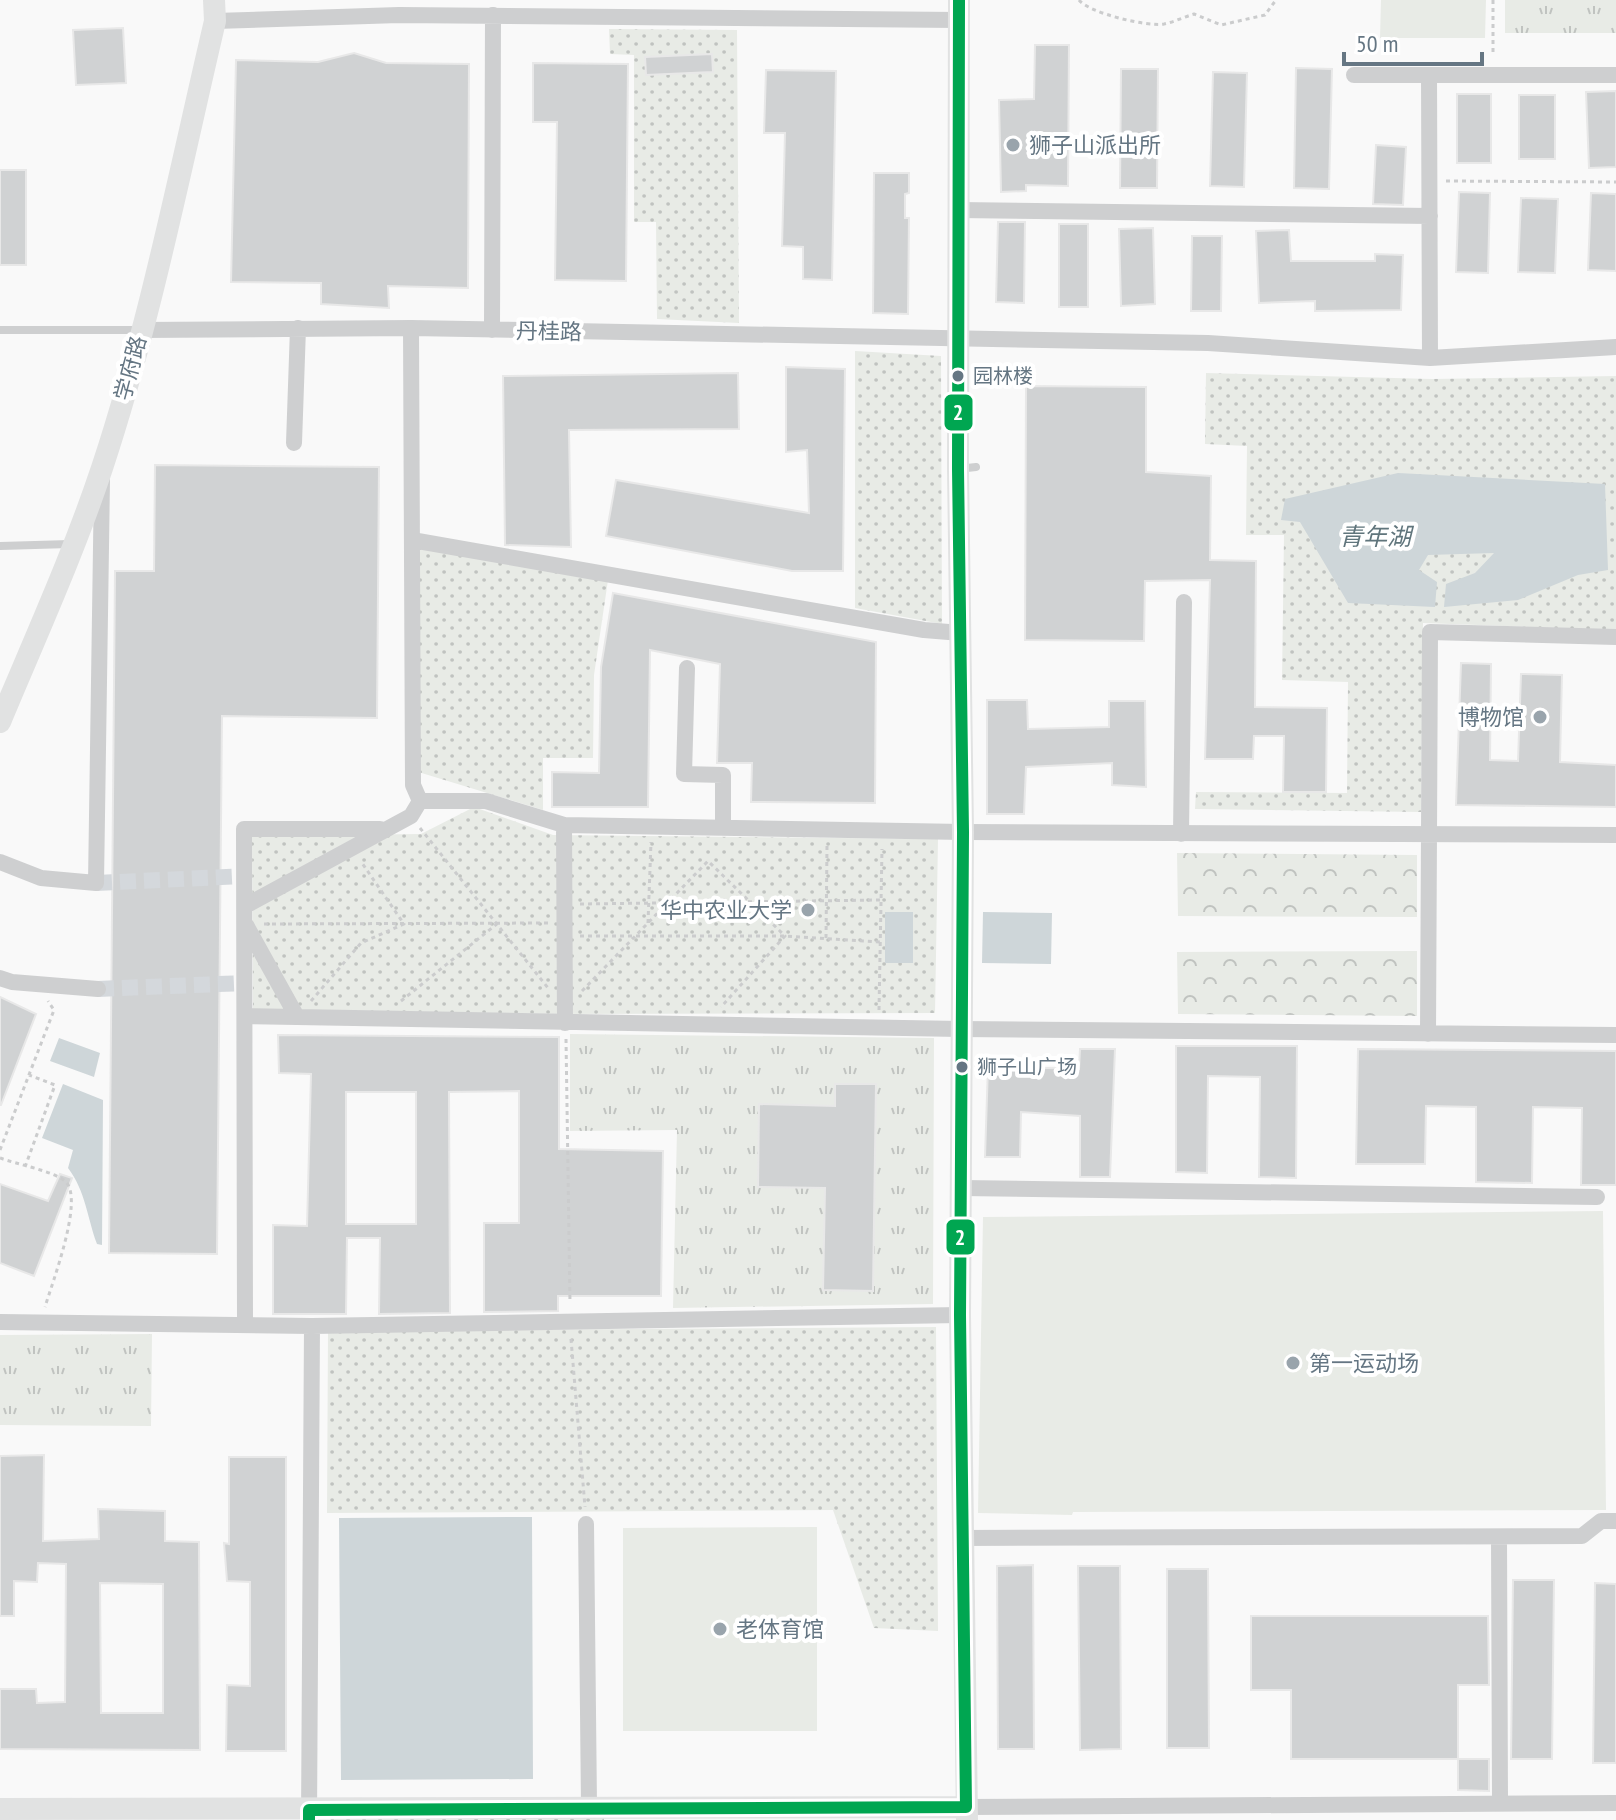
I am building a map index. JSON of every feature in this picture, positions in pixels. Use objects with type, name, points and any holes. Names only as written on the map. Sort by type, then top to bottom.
[{"type":"street","points":[[215,10],[399,7],[493,15],[513,8],[959,10],[958,338],[967,468],[961,633],[963,832],[960,1029],[966,1814]]},
{"type":"street","name":"学府路","points":[[0,722],[75,544],[103,467],[141,330],[215,10]]},
{"type":"street","points":[[492,330],[493,15]]},
{"type":"street","points":[[1354,75],[1616,75]]},
{"type":"street","points":[[1429,75],[1430,358]]},
{"type":"street","points":[[958,210],[1430,216]]},
{"type":"street","points":[[294,443],[298,328]]},
{"type":"street","points":[[411,328],[413,785],[420,801]]},
{"type":"street","name":"丹桂路","points":[[141,330],[411,328],[1208,343],[1430,358],[1616,347]]},
{"type":"street","points":[[0,862],[41,878],[96,883],[103,467]]},
{"type":"street","points":[[412,540],[924,630],[961,633]]},
{"type":"street","points":[[1181,834],[1184,602]]},
{"type":"street","points":[[1428,1034],[1430,632],[1616,637]]},
{"type":"street","points":[[687,668],[684,774],[723,775],[723,828]]},
{"type":"street","points":[[245,906],[411,816],[420,801]]},
{"type":"street","points":[[420,801],[486,801],[564,825],[963,832],[1616,835]]},
{"type":"street","points":[[564,825],[565,1016]]},
{"type":"street","points":[[245,1323],[244,829],[384,829]]},
{"type":"street","points":[[245,924],[297,1017]]},
{"type":"street","points":[[0,978],[12,982],[98,989]]},
{"type":"street","points":[[245,1016],[379,1019],[565,1016],[706,1025],[1616,1035]]},
{"type":"street","points":[[961,1188],[1597,1197]]},
{"type":"street","points":[[0,1322],[312,1326],[960,1315]]},
{"type":"street","points":[[309,1815],[312,1326]]},
{"type":"street","points":[[962,1538],[1582,1536],[1601,1521],[1616,1521]]},
{"type":"street","points":[[586,1524],[589,1806]]},
{"type":"street","points":[[1499,1538],[1500,1802]]},
{"type":"street","points":[[15,1813],[309,1815],[589,1806],[621,1813],[966,1814],[1342,1802],[1616,1803]]},
{"type":"street","points":[[1342,1802],[1342,1820]]},
{"type":"lane","points":[[0,330],[141,330]]},
{"type":"lane","points":[[0,546],[75,544]]},
{"type":"path","points":[[1079,0],[1083,5],[1120,18],[1161,25],[1194,14],[1221,25],[1265,15],[1276,0]]},
{"type":"path","points":[[1493,0],[1493,75]]},
{"type":"path","points":[[1430,180],[1616,182]]},
{"type":"path","points":[[411,816],[498,923],[565,1016],[570,1323],[586,1524]]},
{"type":"path","points":[[648,923],[652,826]]},
{"type":"path","points":[[826,938],[827,829]]},
{"type":"path","points":[[879,1027],[882,830]]},
{"type":"path","points":[[351,847],[404,924]]},
{"type":"path","points":[[565,1016],[708,861],[785,936]]},
{"type":"path","points":[[565,904],[881,900]]},
{"type":"path","points":[[379,1019],[498,923]]},
{"type":"path","points":[[245,924],[498,923],[637,935],[785,936],[880,942]]},
{"type":"path","points":[[297,1017],[361,943],[404,924]]},
{"type":"path","points":[[706,1025],[785,936]]},
{"type":"path","points":[[0,1150],[54,1010],[42,984]]},
{"type":"path","points":[[25,1167],[55,1085],[29,1075]]},
{"type":"path","points":[[0,1158],[64,1181],[72,1192],[72,1210],[41,1322]]},
{"type":"green space","points":[[1381,0],[1486,0],[1485,38],[1380,38]]},
{"type":"green space","points":[[1505,0],[1616,0],[1616,33],[1505,33]]},
{"type":"green space","points":[[609,29],[737,30],[739,323],[657,319],[656,222],[634,222],[634,55],[610,54]]},
{"type":"green space","points":[[855,351],[941,356],[942,624],[855,608]]},
{"type":"green space","points":[[1206,373],[1432,379],[1616,376],[1616,630],[1423,623],[1421,812],[1195,809],[1196,792],[1347,793],[1348,682],[1282,680],[1284,535],[1246,535],[1247,446],[1205,444]]},
{"type":"green space","points":[[419,548],[608,580],[594,675],[593,758],[543,758],[543,810],[415,771]]},
{"type":"green space","points":[[474,807],[553,835],[938,839],[935,1013],[555,1014],[253,1009],[252,836],[421,834]]},
{"type":"green space","points":[[1177,853],[1417,855],[1417,917],[1178,916]]},
{"type":"green space","points":[[1417,951],[1417,1016],[1178,1014],[1177,952]]},
{"type":"green space","points":[[570,1034],[934,1038],[933,1304],[673,1308],[677,1130],[570,1131]]},
{"type":"green space","name":"第一运动场","points":[[1603,1211],[1606,1510],[1073,1512],[1072,1515],[978,1513],[983,1217]]},
{"type":"green space","points":[[936,1327],[938,1631],[874,1628],[833,1510],[327,1513],[328,1331]]},
{"type":"green space","points":[[152,1334],[151,1426],[0,1425],[0,1335]]},
{"type":"green space","name":"老体育馆","points":[[817,1527],[817,1731],[623,1731],[623,1528]]},
{"type":"green space","points":[[337,1815],[604,1817],[604,1820],[330,1820]]},
{"type":"water","name":"青年湖","points":[[1398,473],[1605,484],[1608,570],[1578,575],[1518,600],[1444,607],[1446,584],[1475,573],[1494,553],[1428,555],[1419,570],[1437,582],[1435,607],[1348,603],[1300,522],[1281,520],[1285,499]]},
{"type":"water","points":[[885,912],[913,912],[913,963],[885,963]]},
{"type":"water","points":[[983,912],[1052,913],[1051,964],[982,963]]},
{"type":"water","points":[[59,1038],[100,1053],[94,1077],[50,1061]]},
{"type":"water","points":[[63,1084],[103,1100],[102,1245],[97,1244],[82,1195],[68,1168],[73,1150],[42,1138]]},
{"type":"water","points":[[532,1517],[533,1779],[341,1780],[339,1518]]},
{"type":"building","points":[[123,28],[126,83],[76,85],[73,30]]},
{"type":"building","points":[[1035,45],[1069,45],[1068,186],[1026,185],[1026,191],[1001,192],[999,100],[1034,99]]},
{"type":"building","points":[[354,53],[386,63],[469,64],[468,288],[388,286],[389,308],[321,304],[321,283],[231,282],[236,60],[318,62]]},
{"type":"building","points":[[712,54],[713,72],[646,75],[645,57]]},
{"type":"building","points":[[533,63],[628,64],[626,281],[555,280],[557,122],[533,122]]},
{"type":"building","points":[[1296,68],[1332,69],[1329,189],[1294,188]]},
{"type":"building","points":[[1121,69],[1158,69],[1157,188],[1120,188]]},
{"type":"building","points":[[766,70],[836,71],[832,280],[803,279],[803,247],[782,246],[785,133],[764,133]]},
{"type":"building","points":[[1213,72],[1247,73],[1244,187],[1210,186]]},
{"type":"building","points":[[1616,91],[1616,167],[1589,168],[1586,92]]},
{"type":"building","points":[[1457,94],[1491,94],[1491,163],[1457,163]]},
{"type":"building","points":[[1519,95],[1555,95],[1555,159],[1519,159]]},
{"type":"building","points":[[1376,145],[1406,147],[1403,205],[1373,204]]},
{"type":"building","points":[[0,170],[26,170],[26,265],[0,265]]},
{"type":"building","points":[[874,173],[909,173],[909,193],[905,194],[905,218],[909,218],[908,314],[873,313]]},
{"type":"building","points":[[1459,192],[1490,193],[1488,273],[1456,272]]},
{"type":"building","points":[[1591,193],[1616,194],[1616,271],[1588,270]]},
{"type":"building","points":[[1521,198],[1558,199],[1555,273],[1518,272]]},
{"type":"building","points":[[998,222],[1025,222],[1024,303],[996,302]]},
{"type":"building","points":[[1059,224],[1088,224],[1088,307],[1059,307]]},
{"type":"building","points":[[1153,228],[1155,304],[1121,306],[1119,229]]},
{"type":"building","points":[[1289,230],[1291,261],[1375,261],[1375,254],[1403,255],[1401,310],[1315,311],[1315,301],[1259,303],[1256,231]]},
{"type":"building","points":[[1192,236],[1222,236],[1221,311],[1191,311]]},
{"type":"building","points":[[786,367],[845,369],[843,571],[792,571],[606,536],[616,480],[809,513],[807,450],[786,452]]},
{"type":"building","points":[[738,373],[739,429],[569,430],[571,547],[505,545],[503,376]]},
{"type":"building","points":[[1026,386],[1146,387],[1146,472],[1211,476],[1210,560],[1256,561],[1255,707],[1327,708],[1326,792],[1283,792],[1284,736],[1254,736],[1253,759],[1205,759],[1210,580],[1145,581],[1144,641],[1025,640]]},
{"type":"building","points":[[155,465],[379,467],[377,718],[222,716],[217,1254],[109,1253],[115,571],[154,571]]},
{"type":"building","points":[[613,593],[876,642],[875,803],[751,802],[752,763],[717,763],[720,664],[650,650],[648,807],[552,807],[552,772],[599,773],[601,667]]},
{"type":"building","name":"博物馆","points":[[1461,663],[1491,664],[1490,760],[1518,761],[1521,674],[1562,675],[1560,762],[1616,765],[1616,807],[1456,805]]},
{"type":"building","points":[[987,700],[1027,700],[1028,729],[1109,727],[1109,701],[1145,701],[1146,787],[1112,785],[1112,763],[1026,767],[1024,814],[987,814]]},
{"type":"building","points":[[0,997],[36,1014],[1,1105],[0,1105]]},
{"type":"building","points":[[278,1035],[559,1037],[559,1149],[663,1151],[661,1296],[558,1296],[558,1311],[484,1312],[484,1223],[519,1223],[519,1091],[449,1092],[450,1313],[379,1314],[380,1238],[347,1238],[346,1314],[273,1314],[273,1225],[307,1226],[311,1074],[279,1073]],"holes":[[[346,1092],[416,1092],[416,1224],[346,1224]]]},
{"type":"building","points":[[1176,1046],[1297,1046],[1296,1178],[1259,1177],[1260,1077],[1208,1076],[1207,1173],[1176,1172]]},
{"type":"building","points":[[1080,1049],[1115,1049],[1110,1177],[1080,1177],[1080,1116],[1021,1112],[1020,1157],[985,1157],[988,1066],[1079,1069]]},
{"type":"building","points":[[1358,1049],[1616,1051],[1616,1185],[1581,1185],[1582,1108],[1533,1107],[1532,1183],[1476,1182],[1476,1107],[1426,1106],[1425,1164],[1356,1164]]},
{"type":"building","points":[[835,1084],[876,1084],[873,1291],[823,1290],[825,1188],[758,1187],[759,1104],[835,1106]]},
{"type":"building","points":[[60,1174],[72,1178],[34,1276],[0,1263],[0,1184],[48,1201]]},
{"type":"building","points":[[44,1455],[43,1541],[99,1539],[98,1509],[165,1511],[165,1541],[199,1542],[200,1750],[0,1749],[0,1689],[36,1689],[37,1703],[65,1702],[66,1564],[38,1563],[37,1582],[14,1581],[14,1616],[0,1616],[0,1456]],"holes":[[[100,1583],[163,1584],[163,1713],[101,1713]]]},
{"type":"building","points":[[229,1457],[286,1457],[286,1751],[226,1751],[227,1685],[250,1686],[250,1582],[227,1581],[224,1543],[229,1544]]},
{"type":"building","points":[[1033,1565],[1034,1749],[998,1749],[997,1566]]},
{"type":"building","points":[[1078,1566],[1120,1566],[1121,1749],[1080,1750]]},
{"type":"building","points":[[1167,1569],[1208,1569],[1209,1748],[1167,1748]]},
{"type":"building","points":[[1513,1580],[1554,1580],[1552,1759],[1511,1759]]},
{"type":"building","points":[[1595,1583],[1616,1584],[1616,1763],[1593,1763]]},
{"type":"building","points":[[1251,1616],[1488,1616],[1489,1685],[1458,1685],[1458,1759],[1291,1759],[1291,1690],[1251,1690]]},
{"type":"building","points":[[1458,1759],[1489,1759],[1489,1791],[1458,1790]]},
{"type":"tunnel","points":[[96,883],[245,876]]},
{"type":"tunnel","points":[[98,989],[244,983]]},
{"type":"transit line","name":"2","points":[[309,1820],[309,1810],[966,1807],[960,1315],[963,832],[958,469],[959,0]]},
{"type":"place","name":"狮子山派出所","points":[[1013,145]]},
{"type":"place","name":"园林楼","points":[[958,376]]},
{"type":"place","name":"博物馆","points":[[1540,717]]},
{"type":"place","name":"华中农业大学","points":[[808,910]]},
{"type":"place","name":"狮子山广场","points":[[962,1067]]},
{"type":"place","name":"第一运动场","points":[[1293,1363]]},
{"type":"place","name":"老体育馆","points":[[720,1629]]}]
